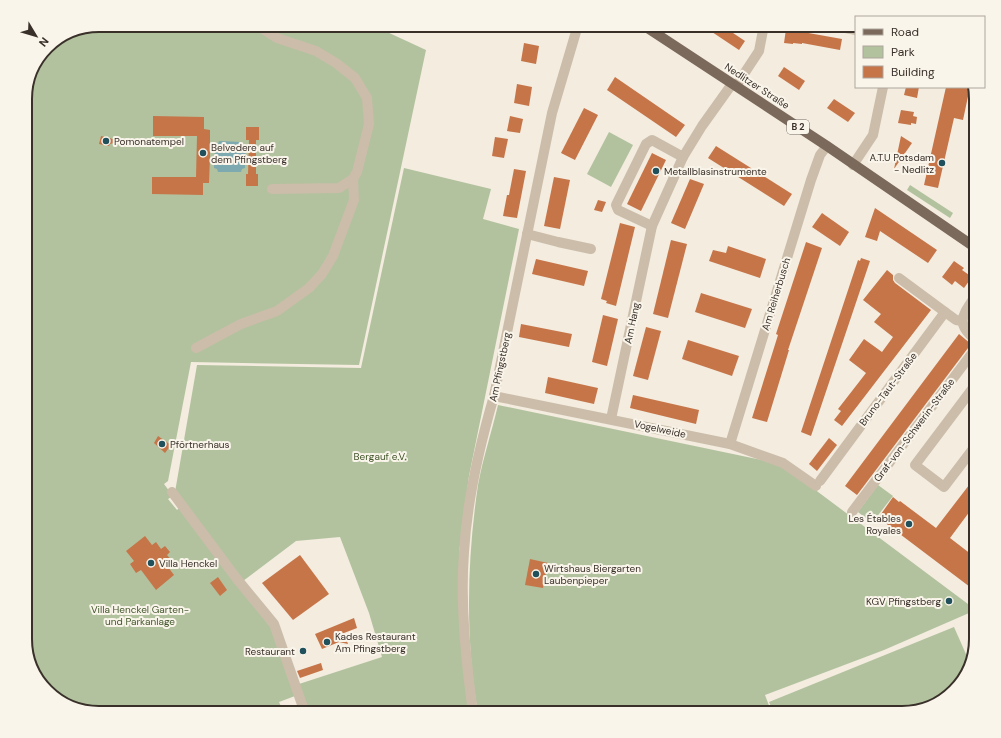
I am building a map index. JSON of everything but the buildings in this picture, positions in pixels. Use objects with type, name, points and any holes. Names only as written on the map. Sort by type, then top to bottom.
[{"type":"main road","name":"Nedlitzer Straße","points":[[654,32],[826,146],[969,243]]},
{"type":"street","points":[[268,32],[277,38],[316,51],[336,63],[355,78],[367,98],[368,124],[358,172],[353,179],[339,188],[272,189]]},
{"type":"street","name":"Am Pfingstberg","points":[[472,706],[465,638],[464,553],[474,482],[494,396],[552,112],[576,32]]},
{"type":"street","name":"Am Hang","points":[[611,419],[652,226],[683,157],[702,126],[759,51],[763,32]]},
{"type":"street","points":[[853,165],[873,135],[883,88]]},
{"type":"street","points":[[652,226],[618,210],[616,205],[646,144],[652,140],[683,157]]},
{"type":"street","name":"Am Reiherbusch","points":[[730,444],[811,180],[820,155],[826,146]]},
{"type":"street","points":[[196,348],[241,324],[277,310],[310,288],[322,274],[333,256],[354,200],[353,179]]},
{"type":"street","points":[[527,234],[591,249]]},
{"type":"street","points":[[899,278],[956,320],[962,321]]},
{"type":"street","points":[[969,307],[962,321],[965,331],[969,334]]},
{"type":"street","name":"Bruno-Taut-Straße","points":[[818,483],[945,312]]},
{"type":"street","name":"Graf-von-Schwerin-Straße","points":[[852,512],[969,357]]},
{"type":"street","points":[[969,393],[915,465],[944,487],[969,453]]},
{"type":"street","name":"Vogelweide","points":[[494,396],[730,444],[783,463],[818,483]]},
{"type":"street","points":[[172,492],[237,579],[274,624],[303,706]]},
{"type":"green space","name":"Villa Henckel Garten- und Parkanlage","points":[[387,32],[426,50],[359,365],[191,362],[168,481],[164,484],[173,496],[168,499],[177,510],[180,507],[272,629],[295,696],[279,702],[281,706],[91,705],[70,699],[58,692],[41,672],[33,652],[32,95],[34,82],[43,62],[48,56],[56,56],[56,48],[62,43],[86,33]]},
{"type":"green space","points":[[609,132],[633,145],[611,187],[587,174]]},
{"type":"green space","name":"Bergauf e.V.","points":[[404,168],[491,189],[483,219],[519,229],[469,476],[459,553],[470,706],[307,706],[299,684],[382,657],[369,613],[340,537],[296,541],[243,581],[175,492],[197,365],[361,368]]},
{"type":"green space","points":[[910,185],[953,213],[950,218],[907,190]]},
{"type":"green space","points":[[498,405],[767,461],[790,471],[969,605],[969,613],[884,650],[765,695],[769,706],[477,706],[471,656],[469,599],[474,513],[482,465]]},
{"type":"green space","points":[[878,485],[893,496],[872,523],[858,512]]},
{"type":"green space","points":[[954,627],[966,655],[962,668],[955,680],[943,692],[931,699],[915,705],[771,706],[769,702]]},
{"type":"water","points":[[219,141],[242,142],[243,145],[246,146],[245,168],[242,169],[241,172],[218,172],[217,169],[214,168],[215,146]]},
{"type":"place","name":"Pomonatempel","points":[[106,141]]},
{"type":"place","name":"Belvedere auf dem Pfingstberg","points":[[203,153]]},
{"type":"place","name":"A.T.U Potsdam - Nedlitz","points":[[942,163]]},
{"type":"place","name":"Metallblasinstrumente","points":[[656,171]]},
{"type":"place","name":"Pförtnerhaus","points":[[162,444]]},
{"type":"place","name":"Les Étables Royales","points":[[909,524]]},
{"type":"place","name":"Villa Henckel","points":[[151,563]]},
{"type":"place","name":"Wirtshaus Biergarten Laubenpieper","points":[[536,574]]},
{"type":"place","name":"KGV Pfingstberg","points":[[949,601]]},
{"type":"place","name":"Kades Restaurant Am Pfingstberg","points":[[327,642]]},
{"type":"place","name":"Restaurant","points":[[303,651]]}]
